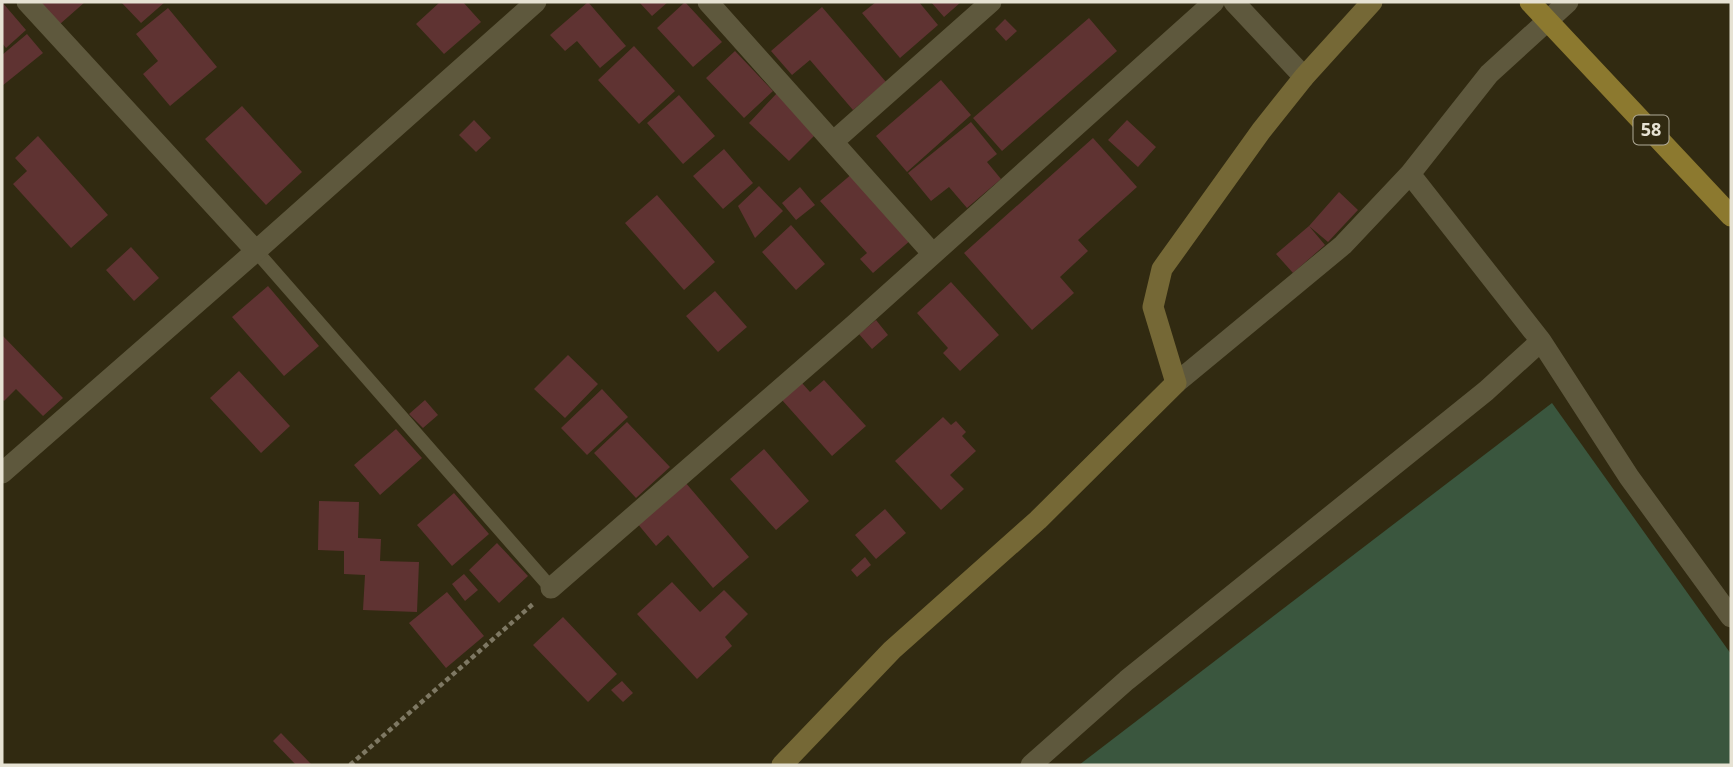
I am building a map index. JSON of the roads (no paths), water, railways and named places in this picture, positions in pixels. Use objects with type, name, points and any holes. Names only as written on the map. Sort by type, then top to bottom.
[{"type":"main road","name":"58","points":[[1530,2],[1731,216]]},
{"type":"street","points":[[27,2],[256,251]]},
{"type":"street","points":[[2,473],[536,2]]},
{"type":"street","points":[[708,2],[933,254]]},
{"type":"street","points":[[834,141],[991,2]]},
{"type":"street","points":[[551,588],[933,254],[1214,2]]},
{"type":"street","points":[[1234,2],[1304,77]]},
{"type":"street","points":[[1176,383],[1153,307],[1162,269],[1261,131],[1304,77],[1372,2]]},
{"type":"street","points":[[782,765],[891,650],[1038,520],[1176,383],[1343,245],[1410,174],[1489,74],[1568,2]]},
{"type":"street","points":[[1410,174],[1541,341],[1629,477],[1731,617]]},
{"type":"street","points":[[1031,765],[1127,680],[1486,391],[1541,341]]},
{"type":"lane","points":[[256,251],[551,588]]}]
